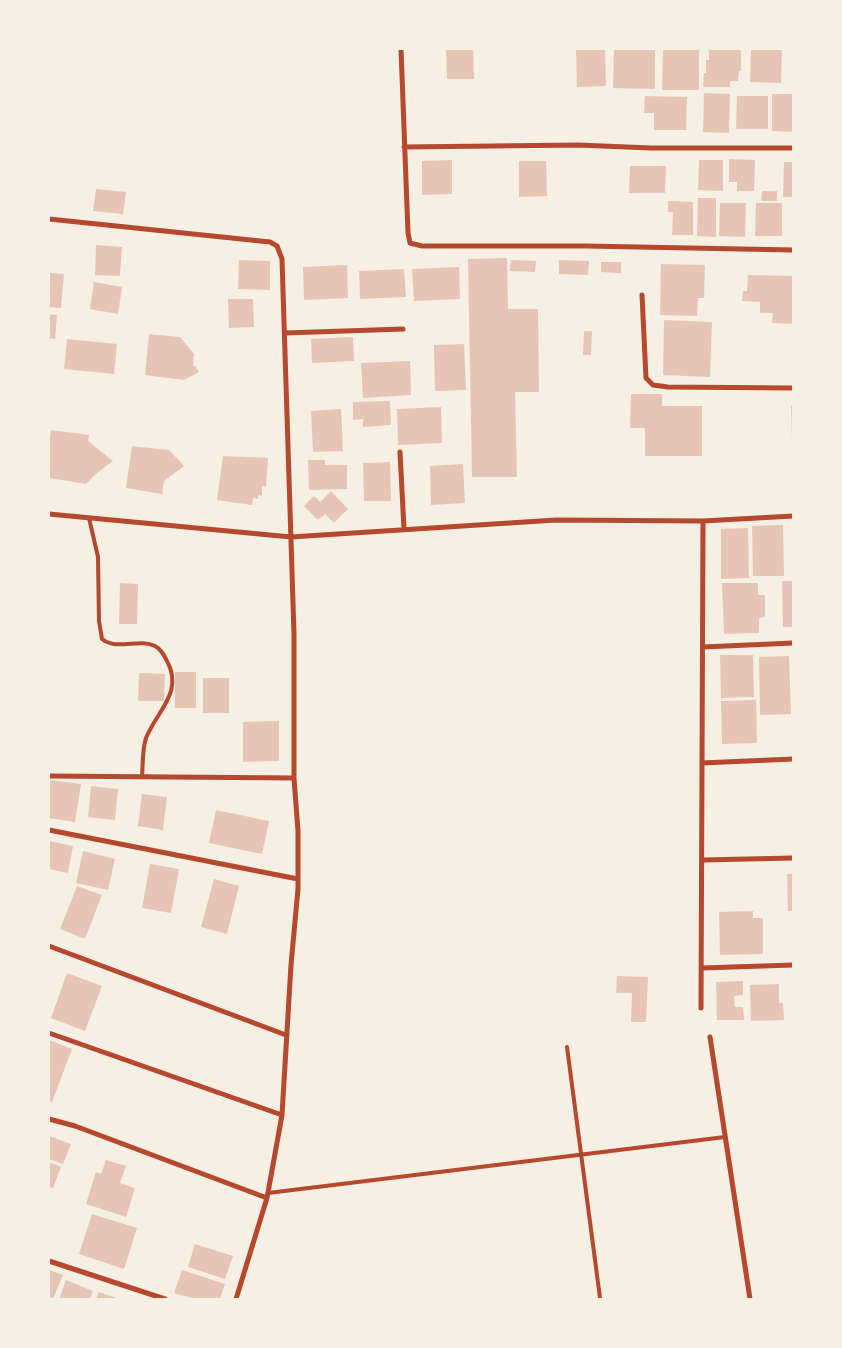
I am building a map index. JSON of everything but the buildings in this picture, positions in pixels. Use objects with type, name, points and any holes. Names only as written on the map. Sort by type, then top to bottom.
[{"type":"street","points":[[401,49],[404,148],[410,244],[422,246],[586,246],[793,250]]},
{"type":"street","points":[[404,148],[578,144],[651,148],[793,148]]},
{"type":"street","points":[[49,219],[270,242],[277,246],[282,259],[294,634],[294,778],[298,831],[298,879],[282,1115],[267,1196],[236,1299]]},
{"type":"street","points":[[642,295],[646,378],[653,384],[668,387],[793,388]]},
{"type":"street","points":[[285,334],[404,329]]},
{"type":"street","points":[[400,452],[404,529]]},
{"type":"street","points":[[49,514],[291,536],[556,520],[703,521],[793,516]]},
{"type":"street","points":[[702,1008],[703,521]]},
{"type":"street","points":[[704,647],[793,643]]},
{"type":"street","points":[[702,763],[793,759]]},
{"type":"street","points":[[49,776],[294,778]]},
{"type":"street","points":[[49,830],[298,879]]},
{"type":"street","points":[[702,860],[793,858]]},
{"type":"street","points":[[49,946],[286,1035]]},
{"type":"street","points":[[702,968],[793,965]]},
{"type":"street","points":[[49,1033],[282,1115]]},
{"type":"street","points":[[710,1037],[750,1299]]},
{"type":"street","points":[[49,1119],[75,1126],[267,1196]]},
{"type":"street","points":[[49,1261],[165,1299]]},
{"type":"lane","points":[[89,518],[98,557],[99,622],[102,639],[113,644],[151,645],[157,647],[164,655],[173,676],[172,692],[146,739],[142,777]]},
{"type":"lane","points":[[567,1047],[600,1298]]},
{"type":"lane","points":[[267,1196],[725,1137]]}]
